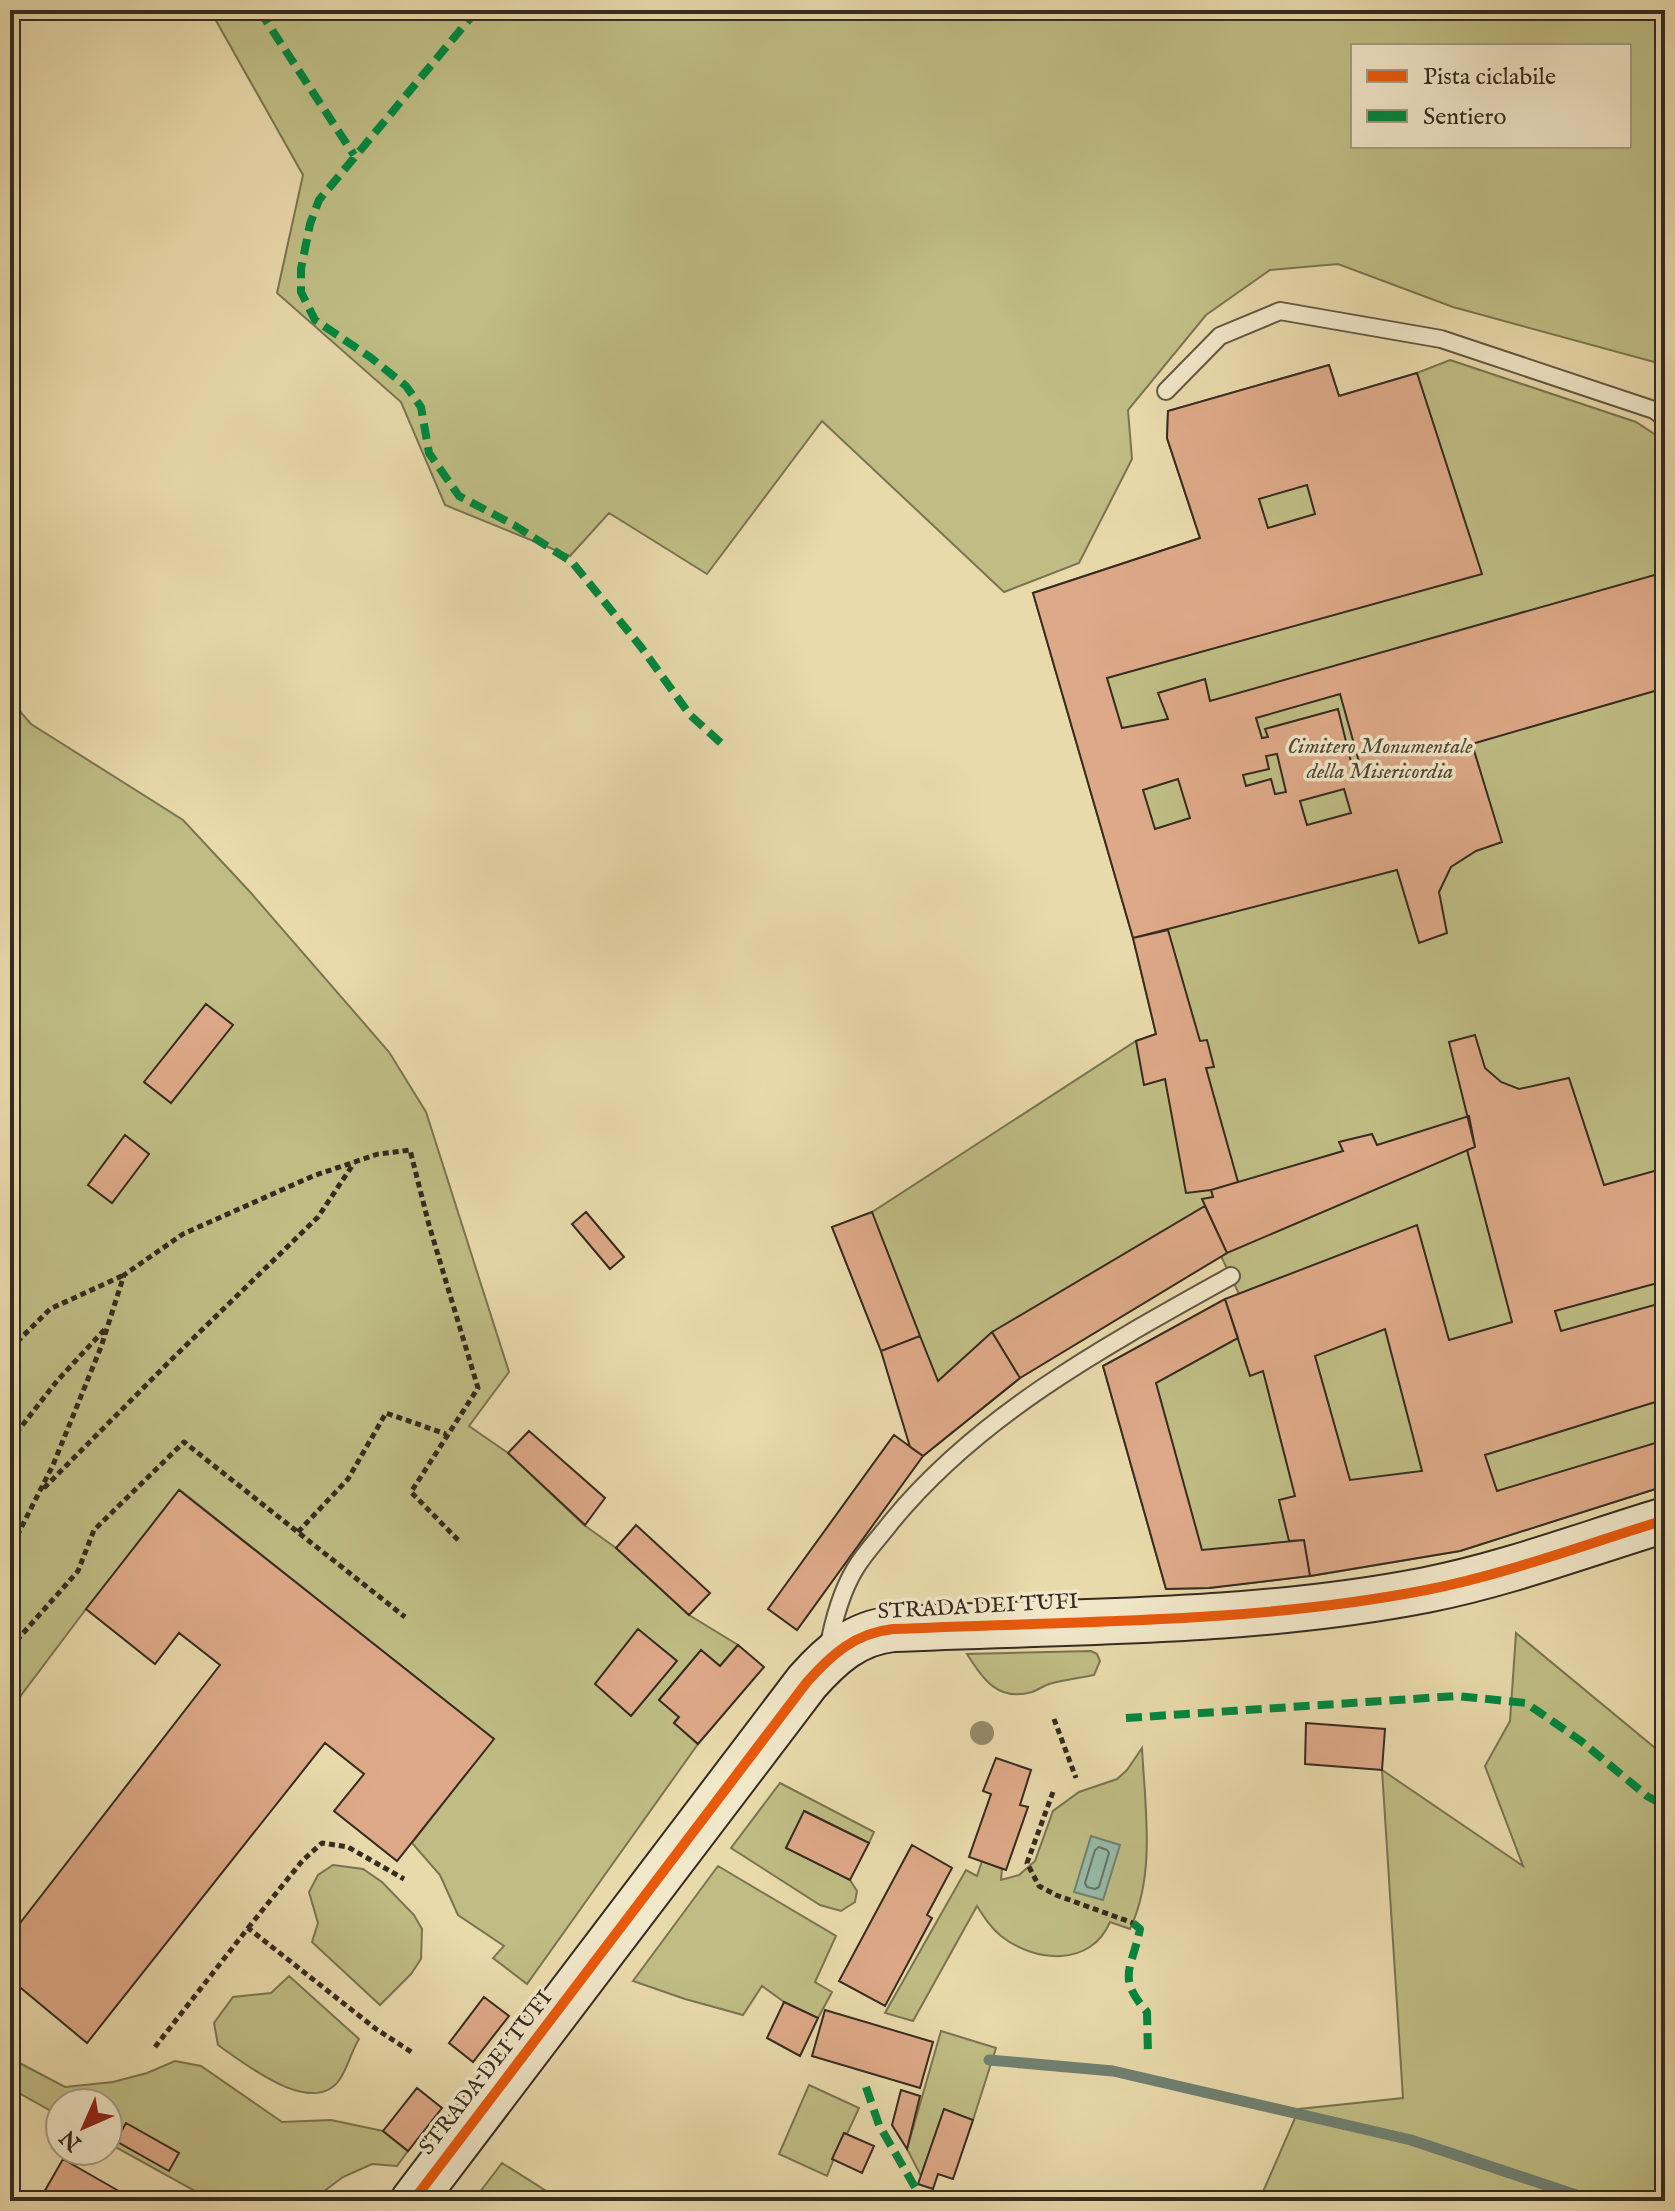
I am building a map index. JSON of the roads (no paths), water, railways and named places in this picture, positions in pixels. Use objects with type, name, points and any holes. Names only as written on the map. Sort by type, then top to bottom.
[{"type":"street","name":"STRADA DEI TUFI","points":[[413,2201],[789,1706],[826,1663],[852,1640],[878,1630],[1260,1613],[1426,1590],[1485,1576],[1665,1520]]},
{"type":"lane","points":[[1166,391],[1220,336],[1280,311],[1441,339],[1654,410],[1665,418]]},
{"type":"lane","points":[[826,1663],[837,1610],[855,1569],[911,1499],[954,1457],[999,1421],[1100,1350],[1231,1276]]},
{"type":"water","points":[[1091,1836],[1120,1845],[1103,1900],[1074,1892]]},
{"type":"waterway","points":[[989,2060],[1113,2071],[1411,2140],[1594,2201]]},
{"type":"park label","name":"Cimitero Monumentale della Misericordia","points":[[1380,760]]}]
